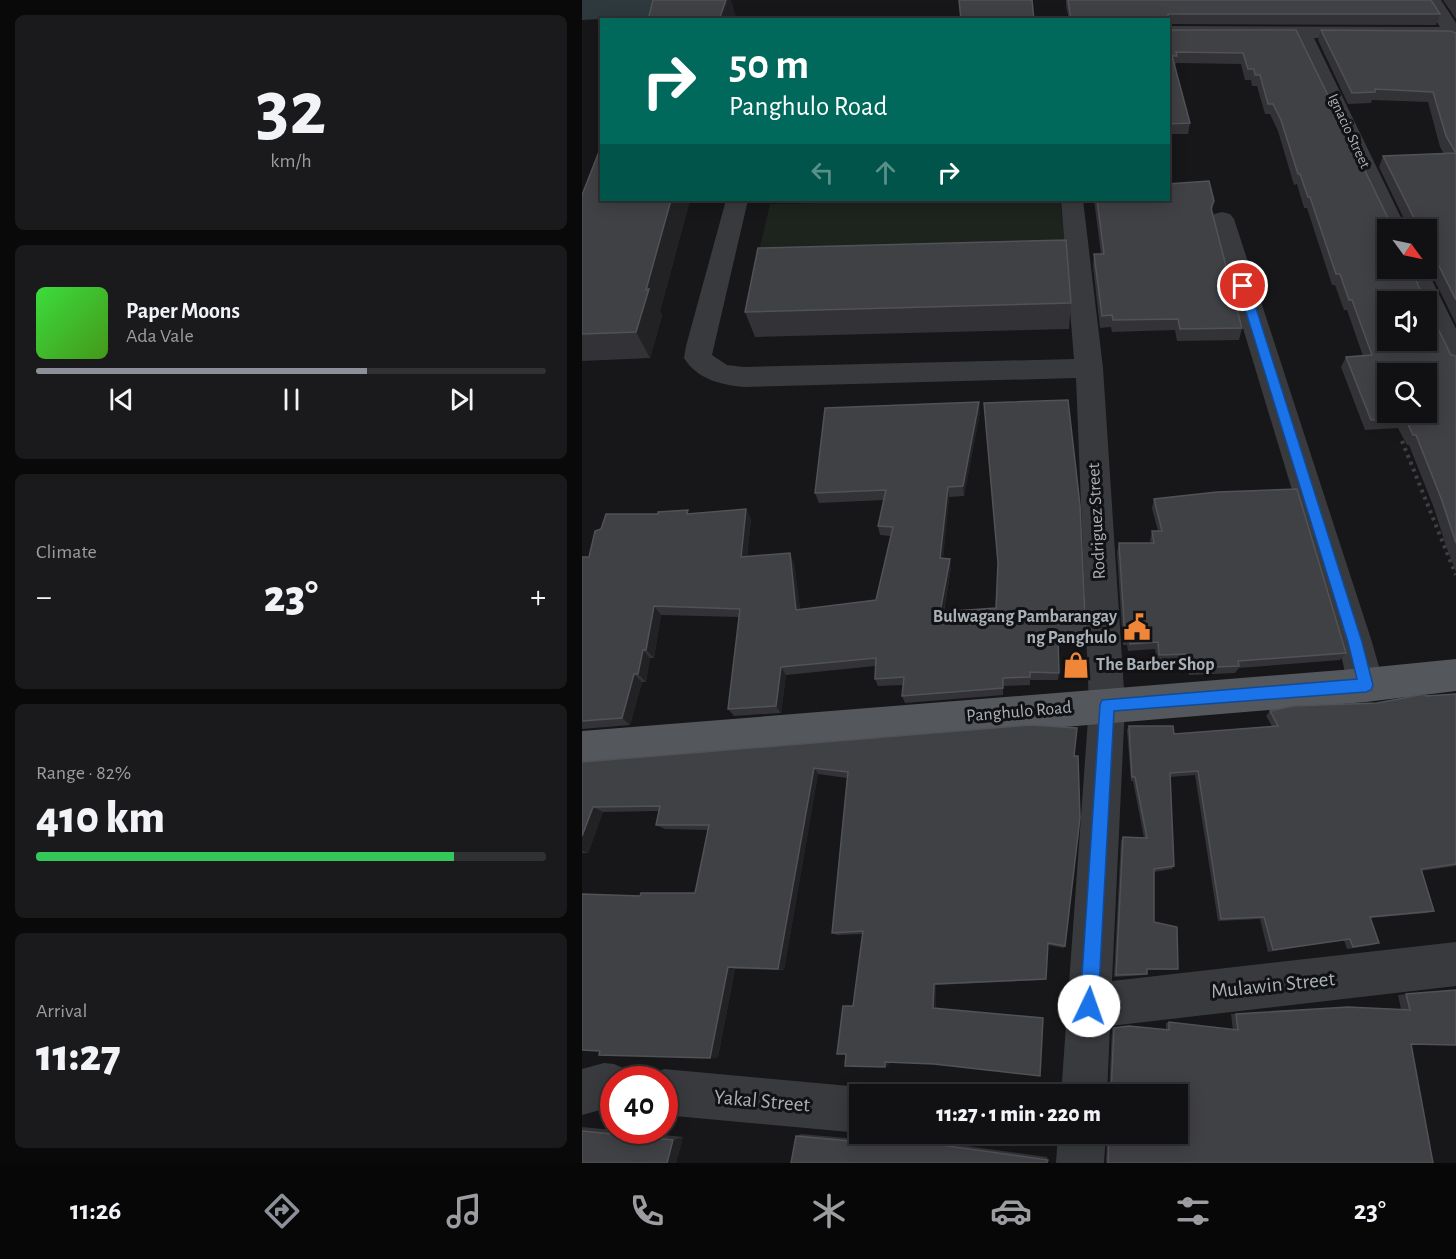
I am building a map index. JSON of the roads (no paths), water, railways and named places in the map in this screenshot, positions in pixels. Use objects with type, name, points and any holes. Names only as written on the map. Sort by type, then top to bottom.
[{"type":"main road","name":"Panghulo Road","points":[[582,749],[1366,685],[1456,675]]},
{"type":"street","points":[[1432,0],[1455,34]]},
{"type":"street","points":[[1170,32],[1455,34]]},
{"type":"street","name":"Ignacio Street","points":[[1302,32],[1390,219]]},
{"type":"street","points":[[737,201],[699,346],[698,358],[707,369],[726,376],[744,377],[1089,368]]},
{"type":"street","name":"Rodriguez Street","points":[[1072,201],[1089,368],[1107,705],[1085,1084]]},
{"type":"street","points":[[1222,219],[1352,631],[1366,685]]},
{"type":"street","points":[[1419,279],[1456,357]]},
{"type":"street","name":"Mulawin Street","points":[[1089,1006],[1456,964]]},
{"type":"street","points":[[582,1092],[600,1087]]},
{"type":"street","name":"Yakal Street","points":[[678,1093],[849,1109]]},
{"type":"street","points":[[1080,1163],[1081,1144]]},
{"type":"place","name":"Bulwagang Pambarangay ng Panghulo","points":[[1137,627]]},
{"type":"place","name":"The Barber Shop","points":[[1076,665]]}]
